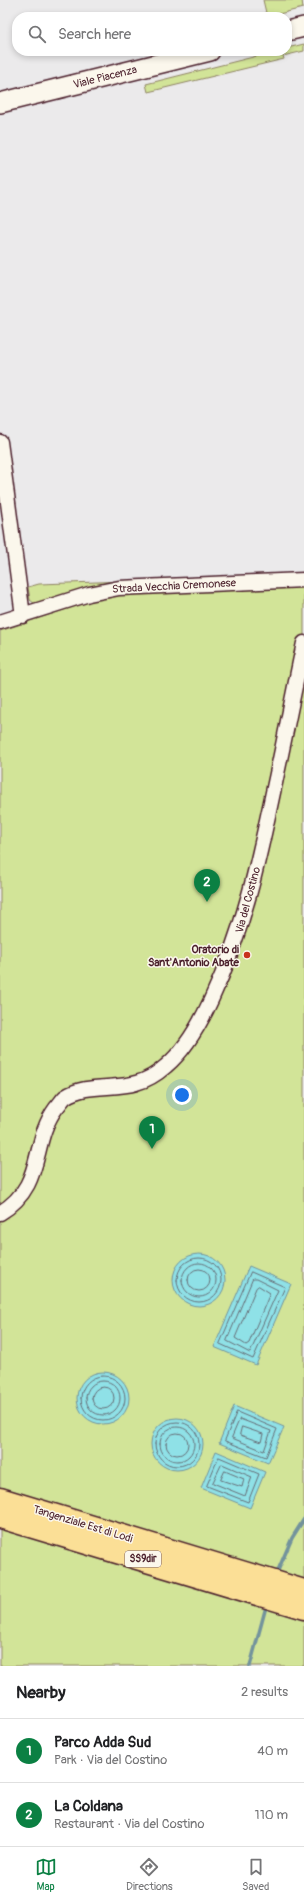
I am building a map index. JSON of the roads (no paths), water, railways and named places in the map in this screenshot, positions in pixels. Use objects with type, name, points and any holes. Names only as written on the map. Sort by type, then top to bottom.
[{"type":"highway","name":"Tangenziale Est di Lodi","points":[[10,1511],[272,1590],[304,1608]]},
{"type":"highway","name":"Tangenziale Est di Lodi","points":[[272,1590],[304,1591]]},
{"type":"street","points":[[292,30],[304,27]]},
{"type":"street","name":"Viale Piacenza","points":[[0,104],[190,56]]},
{"type":"street","points":[[0,442],[4,513],[23,616]]},
{"type":"street","name":"Strada Vecchia Cremonese","points":[[0,622],[89,594],[119,588],[304,580]]},
{"type":"street","name":"Via del Costino","points":[[0,1212],[19,1198],[28,1185],[36,1166],[47,1124],[64,1098],[95,1087],[136,1084],[150,1078],[168,1065],[202,1020],[223,975],[243,919],[259,857],[304,643]]},
{"type":"water","points":[[199,1254],[209,1256],[217,1262],[223,1270],[225,1280],[223,1290],[217,1298],[209,1304],[199,1306],[189,1304],[181,1298],[175,1290],[173,1280],[175,1270],[181,1262],[189,1256]]},
{"type":"water","points":[[249,1266],[291,1284],[256,1365],[214,1347]]},
{"type":"water","points":[[103,1372],[113,1374],[121,1380],[127,1388],[129,1398],[127,1408],[121,1416],[113,1422],[103,1424],[93,1422],[85,1416],[79,1408],[77,1398],[79,1388],[85,1380],[93,1374]]},
{"type":"water","points":[[234,1406],[284,1427],[268,1463],[219,1443]]},
{"type":"water","points":[[177,1418],[187,1420],[195,1426],[201,1434],[203,1444],[201,1454],[195,1462],[187,1468],[177,1470],[167,1468],[159,1462],[153,1454],[151,1444],[153,1434],[159,1426],[167,1420]]},
{"type":"water","points":[[216,1451],[265,1472],[250,1508],[201,1488]]},
{"type":"waterway","points":[[276,1575],[292,1538],[304,1519]]},
{"type":"waterway","points":[[250,1666],[267,1603]]},
{"type":"place","name":"La Coldana","points":[[207,902]]},
{"type":"place","name":"Oratorio di Sant'Antonio Abate","points":[[247,955]]},
{"type":"place","name":"Parco Adda Sud","points":[[152,1149]]}]
